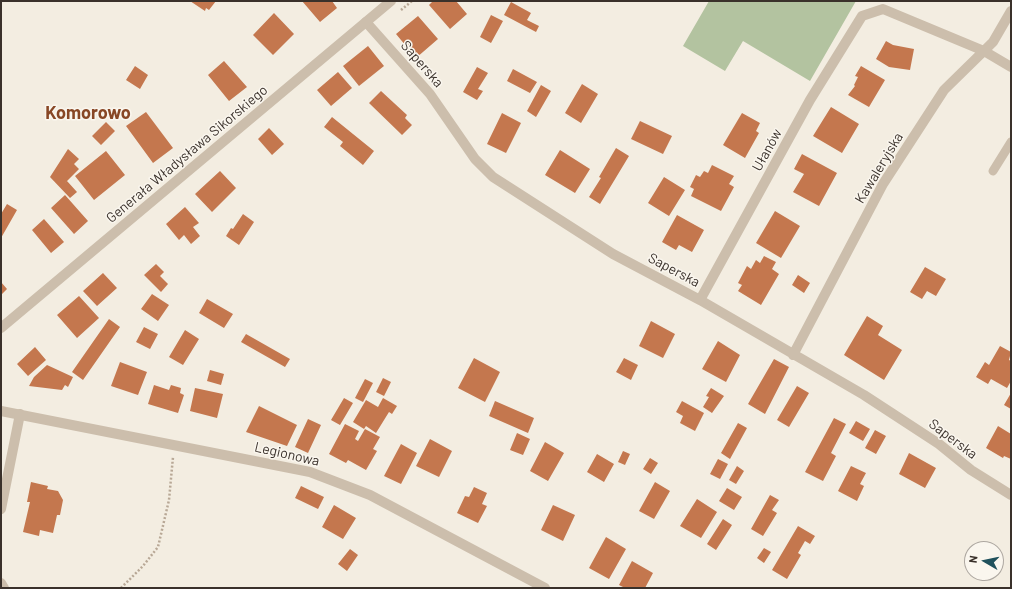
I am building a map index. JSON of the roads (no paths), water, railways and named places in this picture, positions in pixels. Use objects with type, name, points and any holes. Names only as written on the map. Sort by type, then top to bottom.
[{"type":"street","name":"Generała Władysława Sikorskiego","points":[[1,328],[391,1]]},
{"type":"street","name":"Ułanów","points":[[700,300],[810,100],[862,16],[883,9],[984,51]]},
{"type":"street","name":"Kawaleryjska","points":[[794,355],[883,184],[944,90],[993,42],[1011,11]]},
{"type":"street","name":"Saperska","points":[[366,22],[430,94],[475,159],[493,177],[613,254],[700,300],[864,395],[939,444],[971,470],[1011,495]]},
{"type":"street","points":[[984,51],[1011,67]]},
{"type":"street","name":"Legionowa","points":[[1,410],[310,472],[377,499],[545,588]]},
{"type":"street","points":[[1,509],[20,414]]},
{"type":"street","points":[[1,583],[4,588]]},
{"type":"lane","points":[[993,171],[1011,142]]},
{"type":"district","name":"Komorowo","points":[[88,113]]}]
